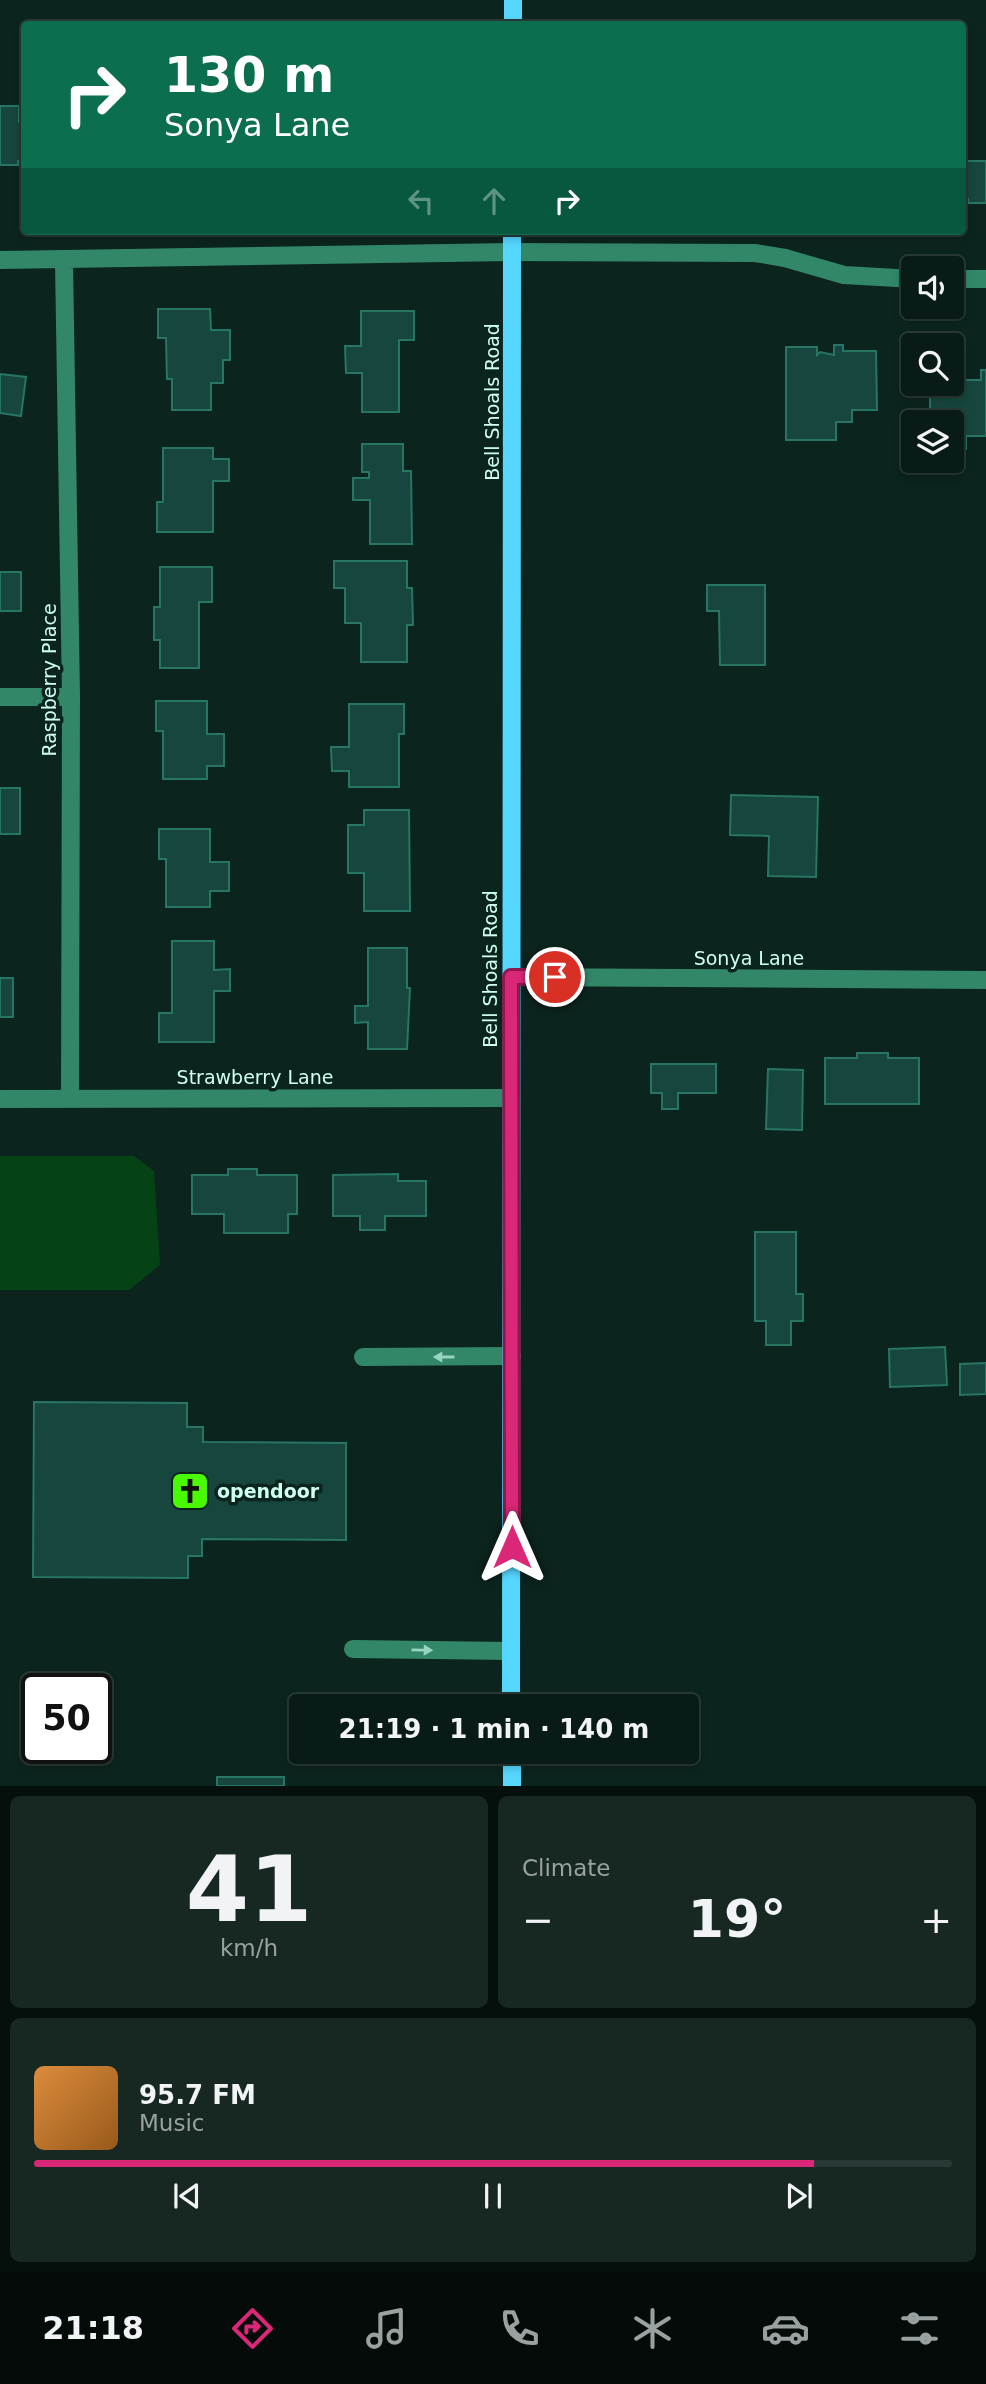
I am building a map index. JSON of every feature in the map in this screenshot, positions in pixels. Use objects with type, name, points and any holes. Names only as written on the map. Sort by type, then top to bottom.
[{"type":"main road","points":[[513,0],[513,21]]},
{"type":"main road","name":"Bell Shoals Road","points":[[512,1694],[513,235]]},
{"type":"main road","points":[[512,1764],[512,1786]]},
{"type":"street","points":[[0,260],[512,252],[755,253],[785,258],[844,275],[901,278]]},
{"type":"street","name":"Raspberry Place","points":[[64,261],[71,697],[70,1098]]},
{"type":"street","points":[[964,279],[986,279]]},
{"type":"street","points":[[0,698],[71,697]]},
{"type":"street","name":"Sonya Lane","points":[[511,977],[986,980]]},
{"type":"street","name":"Strawberry Lane","points":[[0,1099],[511,1098]]},
{"type":"street","points":[[363,1357],[512,1356]]},
{"type":"street","points":[[354,1649],[511,1651]]},
{"type":"shaded area","points":[[0,1156],[134,1156],[154,1171],[160,1265],[129,1290],[0,1290]]},
{"type":"building","points":[[0,106],[19,106],[21,161],[18,161],[18,165],[0,165]]},
{"type":"building","points":[[966,161],[986,161],[986,203],[968,203]]},
{"type":"building","points":[[158,309],[210,309],[211,330],[230,330],[230,360],[223,360],[223,383],[211,383],[211,410],[172,410],[172,379],[167,379],[166,338],[158,338]]},
{"type":"building","points":[[361,311],[414,311],[414,340],[399,340],[399,412],[362,412],[362,373],[346,373],[345,346],[361,346]]},
{"type":"building","points":[[834,345],[843,345],[843,351],[876,351],[877,410],[852,410],[852,422],[836,422],[836,440],[786,440],[786,347],[817,347],[817,355],[820,352],[834,355]]},
{"type":"building","points":[[981,370],[986,370],[986,436],[966,436],[964,449],[964,410],[930,410],[930,396],[964,396],[964,380],[981,380]]},
{"type":"building","points":[[0,374],[26,377],[21,416],[0,413]]},
{"type":"building","points":[[362,444],[403,444],[403,471],[411,471],[412,544],[370,544],[370,500],[353,500],[353,478],[369,478],[369,472],[362,472]]},
{"type":"building","points":[[163,448],[213,448],[213,459],[229,459],[229,481],[213,481],[213,532],[157,532],[157,502],[163,502]]},
{"type":"building","points":[[334,561],[407,561],[407,588],[412,588],[413,625],[407,625],[407,662],[361,662],[361,623],[345,623],[345,588],[334,588]]},
{"type":"building","points":[[160,567],[212,567],[212,602],[199,602],[199,668],[160,668],[160,640],[154,640],[154,607],[160,607]]},
{"type":"building","points":[[0,572],[21,572],[21,611],[0,611]]},
{"type":"building","points":[[707,585],[765,585],[765,665],[720,665],[719,611],[707,611]]},
{"type":"building","points":[[156,701],[207,701],[207,734],[224,734],[224,766],[207,766],[207,779],[163,779],[163,731],[156,731]]},
{"type":"building","points":[[349,704],[404,704],[404,734],[399,734],[399,787],[349,787],[349,771],[332,771],[331,747],[349,747]]},
{"type":"building","points":[[0,788],[20,788],[20,834],[0,834]]},
{"type":"building","points":[[731,795],[818,797],[816,877],[768,876],[769,836],[730,835]]},
{"type":"building","points":[[364,810],[409,810],[410,911],[364,911],[364,873],[348,873],[348,825],[364,825]]},
{"type":"building","points":[[159,829],[210,829],[210,862],[229,862],[229,891],[210,891],[210,907],[166,907],[166,859],[159,859]]},
{"type":"building","points":[[172,941],[214,941],[214,970],[230,969],[230,991],[214,991],[214,1042],[159,1042],[159,1013],[172,1013]]},
{"type":"building","points":[[368,948],[407,948],[407,988],[410,988],[407,1049],[368,1049],[368,1022],[355,1023],[355,1006],[368,1006]]},
{"type":"building","points":[[0,978],[13,978],[13,1017],[0,1017]]},
{"type":"building","points":[[857,1053],[888,1053],[888,1058],[919,1058],[919,1104],[825,1104],[825,1058],[857,1058]]},
{"type":"building","points":[[651,1064],[716,1064],[716,1093],[678,1093],[678,1109],[662,1109],[662,1093],[651,1093]]},
{"type":"building","points":[[768,1069],[803,1070],[802,1130],[766,1129]]},
{"type":"building","points":[[228,1169],[257,1169],[257,1175],[297,1175],[297,1214],[288,1214],[288,1233],[224,1233],[224,1214],[192,1214],[192,1175],[228,1175]]},
{"type":"building","points":[[398,1174],[398,1181],[426,1181],[426,1216],[385,1216],[385,1230],[360,1230],[360,1216],[333,1216],[333,1175]]},
{"type":"building","points":[[755,1232],[796,1232],[796,1294],[803,1294],[803,1321],[791,1321],[791,1345],[766,1345],[766,1321],[755,1321]]},
{"type":"building","points":[[945,1347],[947,1385],[890,1387],[889,1349]]},
{"type":"building","points":[[986,1363],[986,1394],[960,1395],[960,1364]]},
{"type":"building","name":"opendoor","points":[[34,1402],[187,1403],[187,1427],[203,1427],[203,1442],[346,1443],[346,1540],[202,1539],[202,1556],[188,1556],[188,1578],[33,1577]]},
{"type":"building","points":[[217,1777],[284,1777],[284,1786],[217,1786]]},
{"type":"place","name":"opendoor","points":[[190,1491]]},
{"type":"route","points":[[512,1547],[511,977],[555,977]]}]
